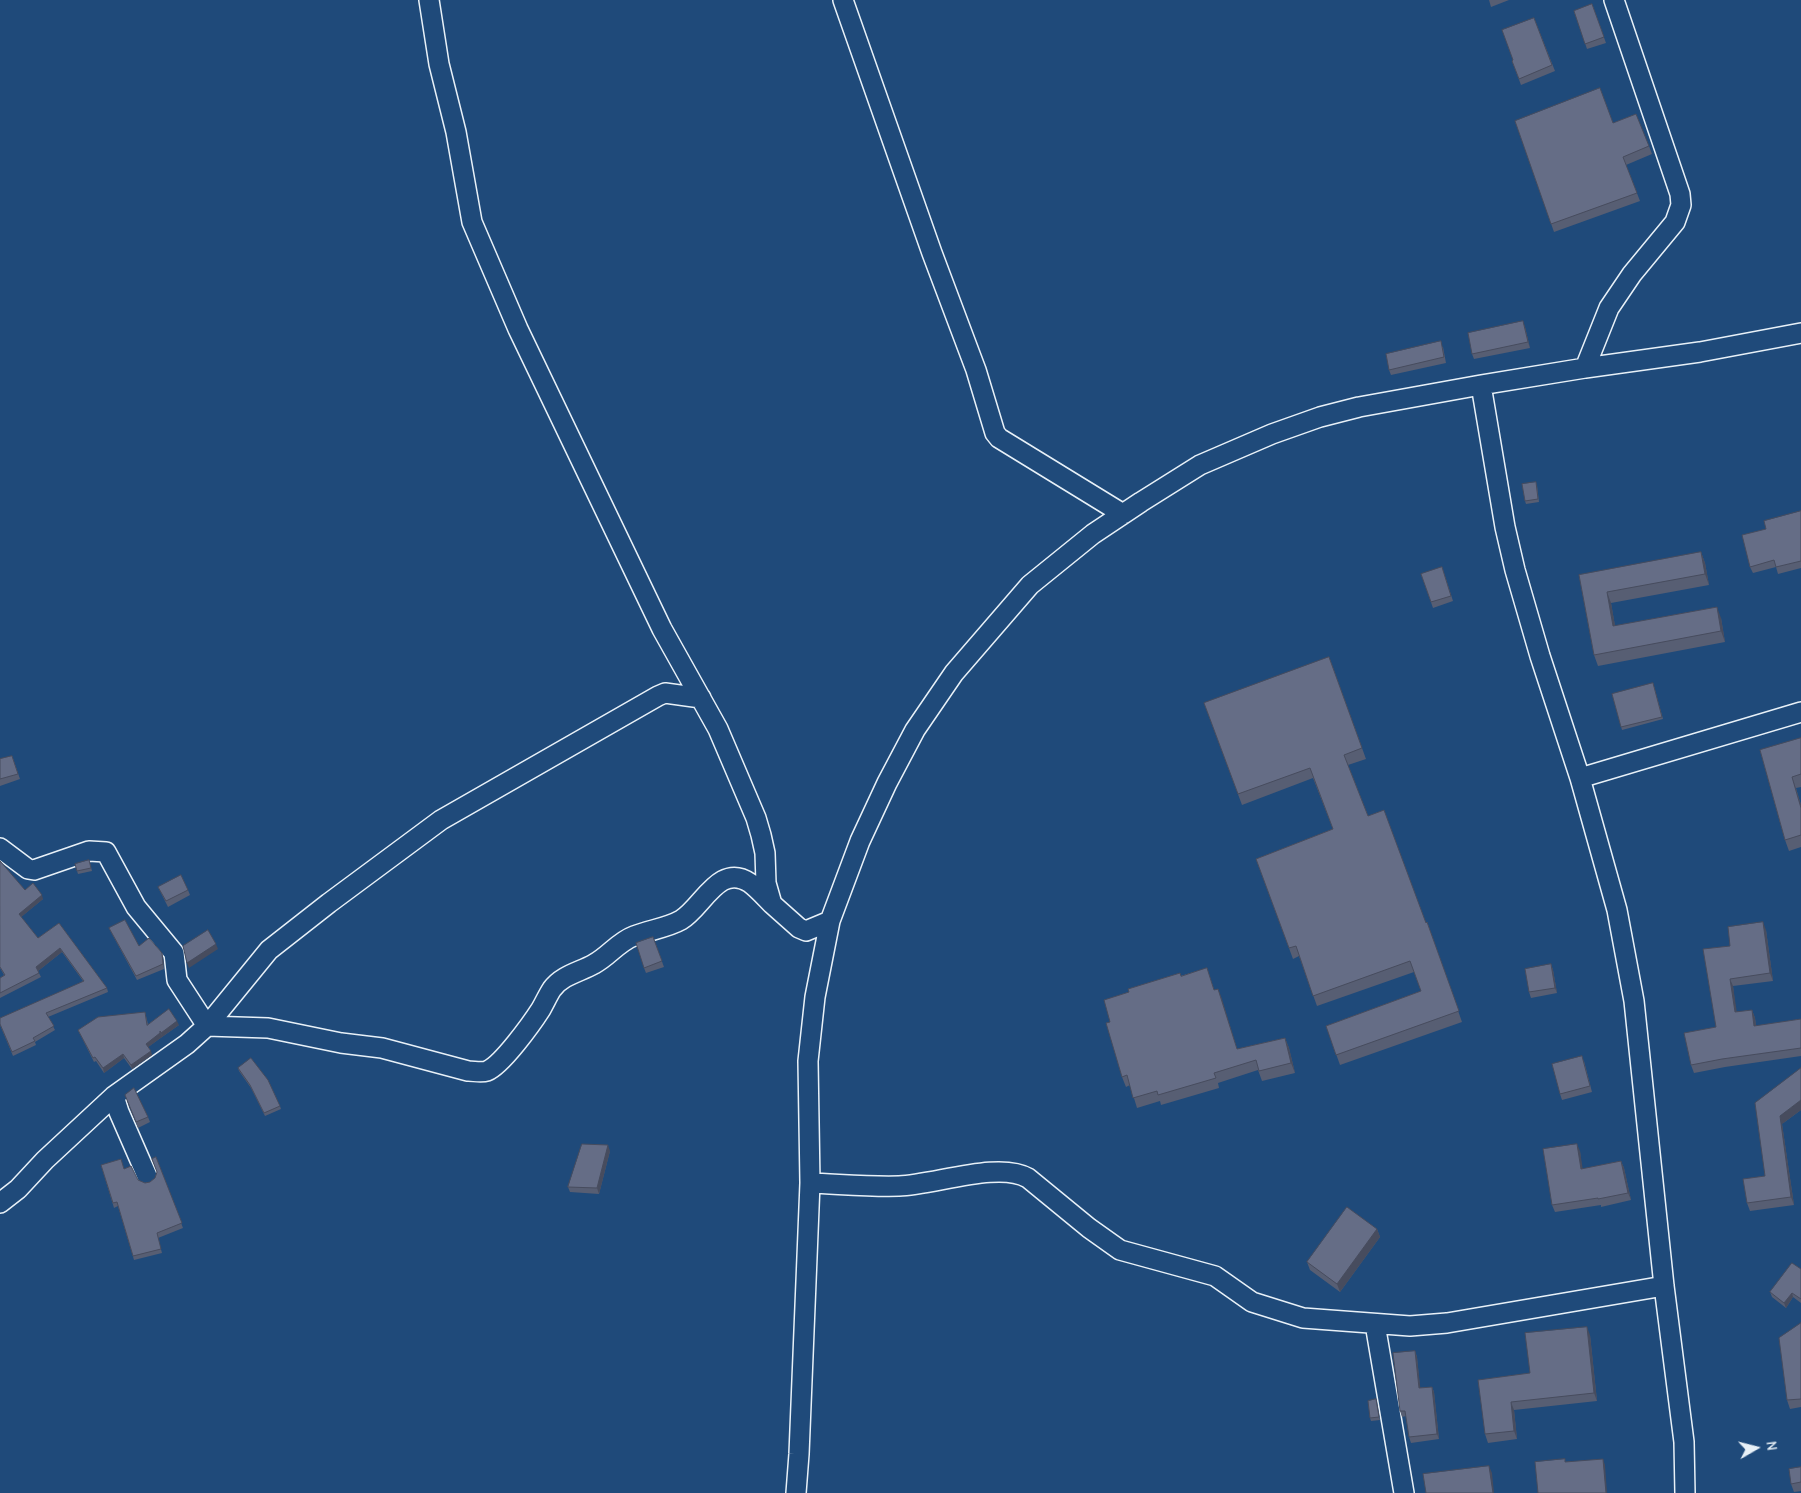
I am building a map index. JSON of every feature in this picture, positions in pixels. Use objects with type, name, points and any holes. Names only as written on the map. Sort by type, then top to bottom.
[{"type":"street","points":[[429,0],[439,64],[456,132],[472,222],[476,234],[545,389],[662,629],[718,729],[762,835],[766,883],[772,904]]},
{"type":"street","points":[[843,0],[932,253],[976,370],[995,433],[999,438],[1123,514]]},
{"type":"street","points":[[1585,368],[1609,308],[1632,274],[1675,222],[1681,205],[1676,184],[1614,0]]},
{"type":"street","points":[[796,1493],[810,1183],[808,1061],[815,997],[830,921],[860,841],[887,783],[915,730],[954,673],[1030,585],[1093,534],[1200,465],[1272,434],[1320,417],[1359,407],[1481,385],[1700,352],[1801,333]]},
{"type":"street","points":[[1481,385],[1505,527],[1515,570],[1540,656],[1580,778],[1617,910],[1634,1000],[1664,1286],[1684,1442],[1685,1493]]},
{"type":"street","points":[[0,1202],[18,1189],[45,1160],[114,1096],[187,1044],[207,1026],[273,946],[441,820],[665,692],[701,698]]},
{"type":"street","points":[[1580,778],[1801,712]]},
{"type":"street","points":[[0,848],[28,869],[34,870],[89,850],[106,852],[136,907],[174,953],[177,980],[207,1026]]},
{"type":"street","points":[[207,1026],[268,1028],[341,1043],[382,1048],[459,1070],[488,1071],[512,1048],[541,1009],[553,988],[560,981],[574,972],[595,964],[624,941],[682,920],[701,903],[721,880],[739,878],[750,884],[798,928],[806,931],[830,921]]},
{"type":"street","points":[[114,1096],[146,1176]]},
{"type":"street","points":[[810,1183],[901,1186],[1000,1171],[1020,1173],[1120,1250],[1215,1276],[1252,1302],[1303,1318],[1410,1326],[1448,1323],[1664,1286]]},
{"type":"street","points":[[1375,1324],[1404,1493]]},
{"type":"building","points":[[1592,4],[1604,37],[1585,44],[1574,11]]},
{"type":"building","points":[[1534,18],[1552,65],[1519,79],[1502,30]]},
{"type":"building","points":[[1600,88],[1613,123],[1636,114],[1649,146],[1623,157],[1637,193],[1551,224],[1515,121]]},
{"type":"building","points":[[1523,321],[1528,342],[1472,354],[1468,333]]},
{"type":"building","points":[[1441,341],[1444,357],[1389,370],[1386,354]]},
{"type":"building","points":[[1536,482],[1538,499],[1525,501],[1522,484]]},
{"type":"building","points":[[1801,511],[1801,561],[1776,567],[1774,560],[1750,567],[1742,535],[1766,529],[1764,521]]},
{"type":"building","points":[[1701,552],[1705,574],[1607,592],[1613,626],[1717,607],[1721,631],[1594,655],[1579,575]]},
{"type":"building","points":[[1442,567],[1451,596],[1431,602],[1421,574]]},
{"type":"building","points":[[1329,657],[1362,748],[1344,755],[1368,816],[1384,810],[1459,1011],[1336,1055],[1326,1026],[1421,991],[1410,961],[1313,996],[1296,946],[1289,948],[1256,859],[1333,829],[1310,768],[1238,794],[1204,703]]},
{"type":"building","points":[[1653,683],[1662,717],[1621,727],[1612,694]]},
{"type":"building","points":[[1801,738],[1801,774],[1792,777],[1801,808],[1801,835],[1785,840],[1760,750]]},
{"type":"building","points":[[12,756],[18,774],[0,779],[0,759]]},
{"type":"building","points":[[89,860],[91,868],[77,871],[75,864]]},
{"type":"building","points":[[0,861],[25,890],[33,883],[42,895],[19,914],[38,938],[59,923],[107,988],[46,1013],[54,1026],[33,1038],[35,1041],[12,1052],[0,1024],[0,1018],[84,981],[60,948],[36,967],[39,973],[0,993],[0,978],[5,975],[0,967]]},
{"type":"building","points":[[181,875],[188,890],[166,901],[158,887]]},
{"type":"building","points":[[125,920],[139,946],[149,938],[162,953],[163,964],[136,976],[109,928]]},
{"type":"building","points":[[1763,922],[1770,973],[1730,979],[1735,1012],[1752,1010],[1754,1026],[1801,1019],[1801,1048],[1691,1065],[1684,1033],[1716,1027],[1703,949],[1730,946],[1728,927]]},
{"type":"building","points":[[208,930],[216,944],[187,963],[183,946]]},
{"type":"building","points":[[653,937],[662,961],[644,968],[636,943]]},
{"type":"building","points":[[1551,964],[1555,988],[1529,992],[1525,969]]},
{"type":"building","points":[[1207,968],[1214,990],[1218,989],[1237,1049],[1285,1038],[1291,1063],[1259,1071],[1256,1060],[1214,1073],[1216,1078],[1158,1095],[1157,1091],[1133,1098],[1127,1075],[1122,1077],[1106,1023],[1110,1022],[1104,1000],[1129,992],[1128,989],[1180,973],[1181,976]]},
{"type":"building","points":[[169,1009],[177,1021],[161,1033],[160,1031],[146,1044],[151,1051],[131,1065],[123,1054],[103,1068],[95,1057],[93,1058],[78,1030],[98,1017],[145,1012],[147,1025]]},
{"type":"building","points":[[1582,1056],[1590,1086],[1560,1094],[1552,1064]]},
{"type":"building","points":[[251,1058],[268,1080],[280,1106],[264,1113],[250,1085],[238,1068]]},
{"type":"building","points":[[1801,1068],[1801,1100],[1780,1116],[1791,1197],[1747,1203],[1743,1179],[1765,1176],[1755,1103]]},
{"type":"building","points":[[134,1088],[148,1117],[136,1122],[125,1095]]},
{"type":"building","points":[[582,1144],[608,1145],[597,1188],[568,1187]]},
{"type":"building","points":[[1577,1144],[1581,1169],[1621,1161],[1628,1193],[1552,1205],[1543,1149]]},
{"type":"building","points":[[156,1157],[182,1223],[157,1233],[161,1249],[133,1256],[117,1202],[113,1203],[101,1165],[121,1159],[124,1169],[131,1166],[138,1180],[145,1183],[155,1178],[157,1172],[152,1159]]},
{"type":"building","points":[[1347,1207],[1377,1229],[1337,1284],[1307,1262]]},
{"type":"building","points":[[1792,1263],[1801,1269],[1801,1299],[1792,1293],[1784,1303],[1770,1292]]},
{"type":"building","points":[[1801,1323],[1801,1399],[1787,1400],[1779,1338]]},
{"type":"building","points":[[1587,1327],[1594,1393],[1511,1402],[1514,1431],[1485,1434],[1478,1380],[1530,1373],[1525,1333]]},
{"type":"building","points":[[1415,1351],[1419,1388],[1432,1387],[1437,1434],[1409,1437],[1405,1411],[1400,1411],[1393,1353]]},
{"type":"building","points":[[1376,1399],[1379,1417],[1370,1418],[1368,1401]]},
{"type":"building","points":[[1565,1459],[1565,1462],[1603,1459],[1606,1493],[1538,1493],[1535,1462]]},
{"type":"building","points":[[1489,1466],[1493,1493],[1426,1493],[1423,1474]]},
{"type":"building","points":[[1801,1467],[1801,1482],[1791,1484],[1789,1469]]}]
